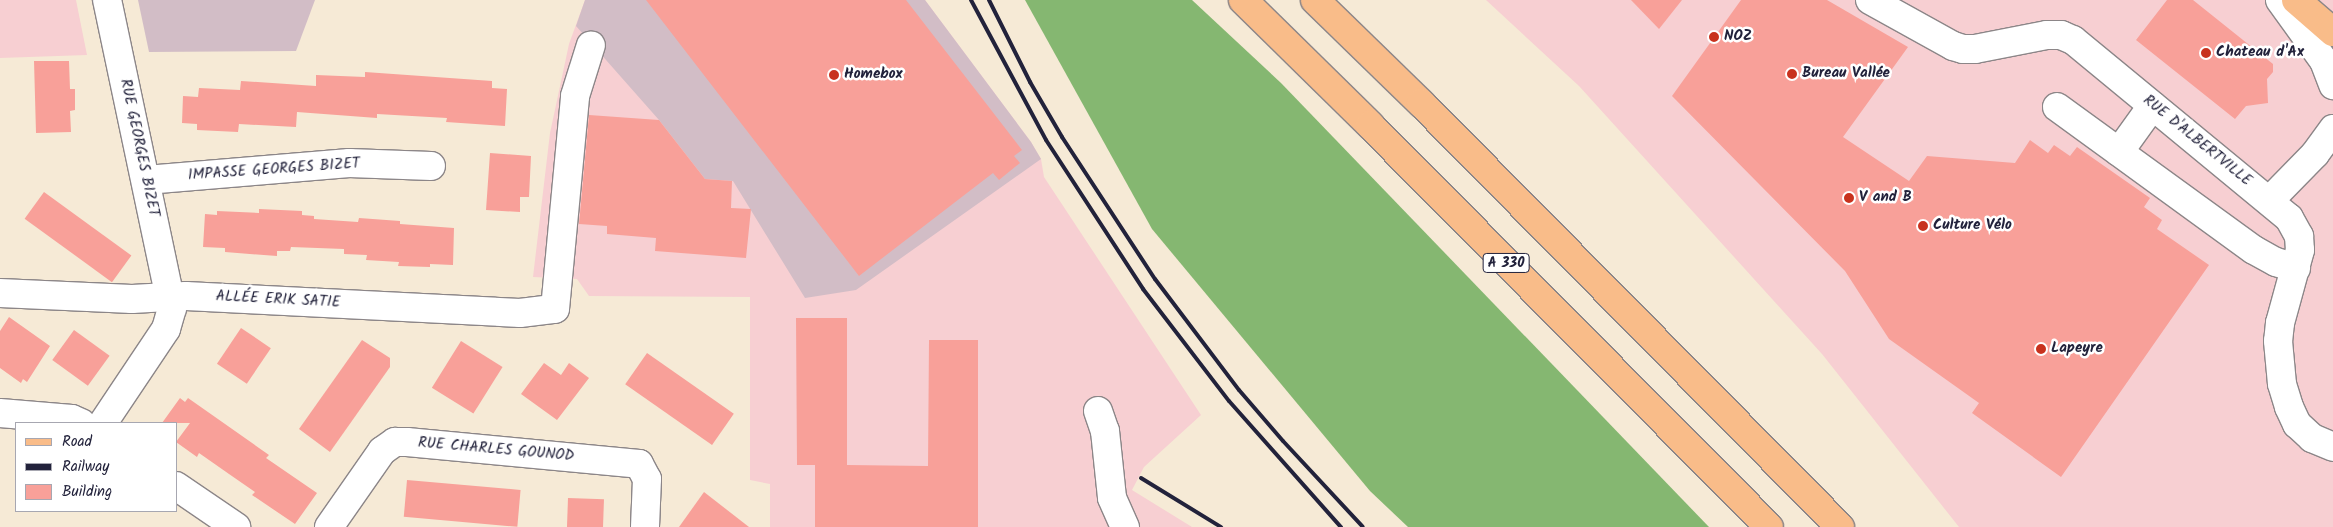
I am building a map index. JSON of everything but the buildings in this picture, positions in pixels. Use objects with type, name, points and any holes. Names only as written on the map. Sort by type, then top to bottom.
[{"type":"main road","name":"A 330","points":[[1243,0],[1377,132],[1768,527]]},
{"type":"main road","points":[[1315,0],[1428,110],[1840,527]]},
{"type":"main road","points":[[2296,0],[2333,32]]},
{"type":"street","name":"RUE GEORGES BIZET","points":[[107,0],[172,295]]},
{"type":"street","name":"RUE D'ALBERTVILLE","points":[[1870,0],[1953,46],[1963,49],[1975,49],[2048,35],[2061,35],[2082,47],[2152,106],[2270,200],[2296,226],[2300,250],[2280,323],[2278,341],[2282,384],[2288,407],[2297,424],[2312,438],[2333,447]]},
{"type":"street","points":[[2280,0],[2324,61],[2333,85]]},
{"type":"street","name":"ALLÉE ERIK SATIE","points":[[0,293],[132,299],[172,295],[520,313],[555,309],[575,96],[591,45]]},
{"type":"street","points":[[2119,152],[2152,106]]},
{"type":"street","points":[[2057,107],[2254,250],[2276,262],[2296,268]]},
{"type":"street","points":[[2270,200],[2315,154],[2332,127]]},
{"type":"street","name":"IMPASSE GEORGES BIZET","points":[[146,180],[349,163],[431,166]]},
{"type":"street","points":[[104,422],[166,329],[172,308],[172,295]]},
{"type":"street","points":[[1098,411],[1105,431],[1112,498],[1125,527]]},
{"type":"street","points":[[0,413],[72,419],[79,422]]},
{"type":"street","name":"RUE CHARLES GOUNOD","points":[[329,527],[382,450],[395,442],[639,464],[647,479],[645,527]]},
{"type":"street","points":[[178,487],[236,527]]},
{"type":"shaded area","points":[[0,0],[76,0],[87,55],[0,58]]},
{"type":"shaded area","points":[[138,0],[315,0],[296,51],[149,52]]},
{"type":"shaded area","points":[[585,0],[925,0],[1031,142],[1041,159],[1044,177],[1201,415],[1144,467],[1132,490],[1192,527],[770,527],[770,484],[750,480],[750,297],[589,296],[577,279],[533,277],[550,133],[569,44]]},
{"type":"shaded area","name":"Homebox","points":[[585,0],[925,0],[1031,142],[1041,159],[856,290],[805,298],[733,181],[705,179],[659,120],[576,26]]},
{"type":"shaded area","points":[[1486,0],[2333,0],[2333,527],[1959,527],[1822,354],[1579,86]]},
{"type":"green space","points":[[1025,0],[1192,0],[1281,83],[1709,527],[1408,527],[1370,491],[1152,229]]},
{"type":"railway","points":[[971,0],[1046,140],[1143,289],[1229,401],[1341,527]]},
{"type":"railway","points":[[989,0],[1030,82],[1062,137],[1155,279],[1239,390],[1283,441],[1363,527]]},
{"type":"railway","points":[[1141,478],[1221,527]]},
{"type":"place","name":"NOZ","points":[[1714,37]]},
{"type":"place","name":"Chateau d'Ax","points":[[2206,53]]},
{"type":"place","name":"Bureau Vallée","points":[[1792,74]]},
{"type":"place","name":"Homebox","points":[[834,75]]},
{"type":"place","name":"V and B","points":[[1849,198]]},
{"type":"place","name":"Culture Vélo","points":[[1923,226]]},
{"type":"place","name":"Lapeyre","points":[[2041,349]]}]
